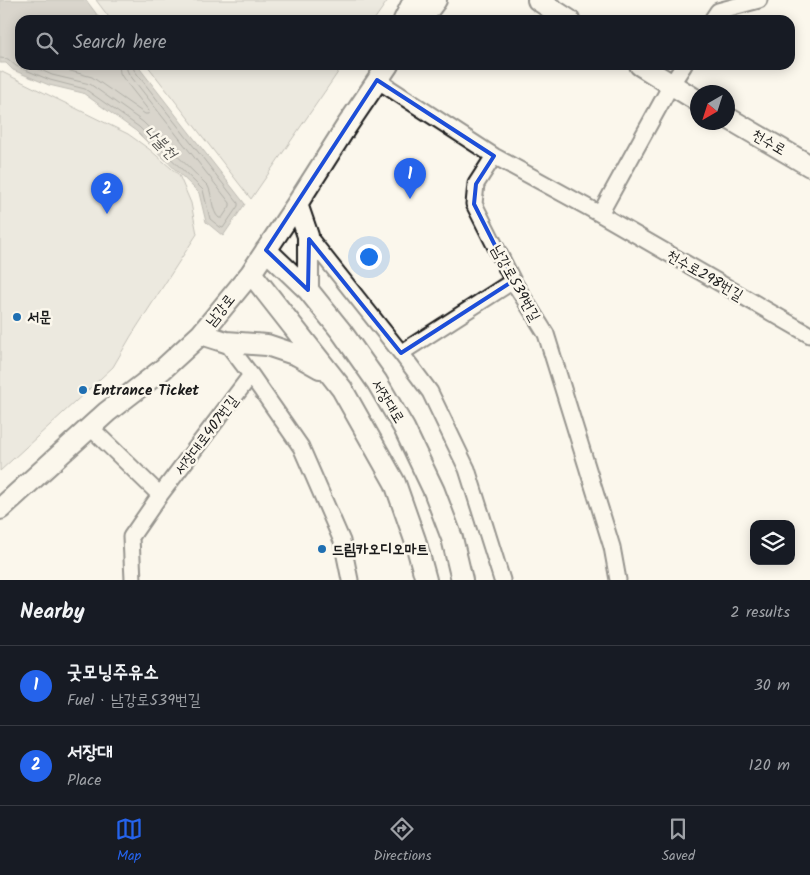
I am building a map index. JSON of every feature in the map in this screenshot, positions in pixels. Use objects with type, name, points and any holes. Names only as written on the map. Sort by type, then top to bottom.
[{"type":"street","points":[[406,15],[414,0]]},
{"type":"street","points":[[425,15],[436,0]]},
{"type":"street","points":[[538,0],[561,15]]},
{"type":"street","points":[[716,10],[759,0]]},
{"type":"street","points":[[648,70],[690,96]]},
{"type":"street","points":[[600,214],[681,70]]},
{"type":"street","points":[[383,72],[494,156]]},
{"type":"street","name":"남강로","points":[[0,509],[107,412],[163,368],[201,334],[251,272],[383,72]]},
{"type":"street","name":"천수로","points":[[735,122],[810,166]]},
{"type":"street","name":"천수로298번길","points":[[494,156],[600,214],[810,335]]},
{"type":"street","name":"남강로539번길","points":[[494,156],[476,184],[474,204],[513,281],[546,334],[612,547],[618,580]]},
{"type":"street","points":[[297,204],[308,236],[320,254],[401,353],[430,392],[467,469],[502,580]]},
{"type":"street","points":[[308,236],[308,290]]},
{"type":"street","name":"서장대로","points":[[266,250],[308,290],[376,382],[404,428],[434,491],[452,538],[462,580]]},
{"type":"street","points":[[251,272],[342,389],[395,484],[415,540],[426,580]]},
{"type":"street","points":[[401,353],[513,281]]},
{"type":"street","points":[[201,334],[226,342],[267,345],[297,355],[330,374]]},
{"type":"street","points":[[226,342],[301,447],[342,541],[350,580]]},
{"type":"street","name":"서장대로407번길","points":[[133,580],[131,537],[160,495],[251,375]]},
{"type":"street","points":[[90,427],[160,495]]},
{"type":"highlighted area","points":[[377,80],[494,156],[476,184],[474,204],[513,281],[401,353],[309,239],[308,290],[266,250]]},
{"type":"shaded area","points":[[96,0],[388,0],[378,15],[107,15]]},
{"type":"shaded area","points":[[151,70],[340,70],[251,199]]},
{"type":"shaded area","points":[[0,71],[128,134],[149,149],[179,175],[191,203],[197,234],[113,367],[0,471]]},
{"type":"water","name":"나불천","points":[[0,0],[86,0],[97,15],[15,15],[15,70],[141,70],[245,204],[223,236],[206,222],[199,193],[136,131],[83,93],[49,85],[13,70],[6,63],[0,63]]},
{"type":"place","name":"굿모닝주유소","points":[[410,199]]},
{"type":"place","name":"서장대","points":[[107,214]]},
{"type":"place","name":"서문","points":[[17,317]]},
{"type":"place","name":"Entrance Ticket","points":[[83,390]]},
{"type":"place","name":"드림카오디오마트","points":[[322,549]]}]
